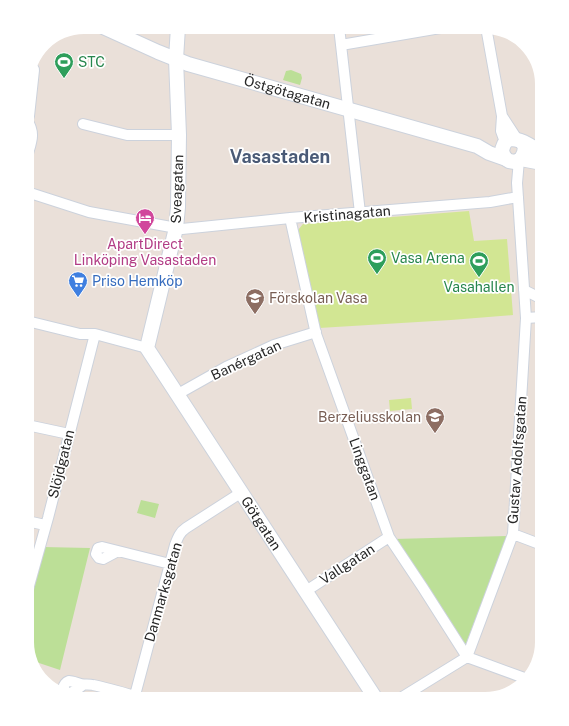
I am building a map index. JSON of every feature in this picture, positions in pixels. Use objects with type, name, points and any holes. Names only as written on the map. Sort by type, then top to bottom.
[{"type":"street","name":"Östgötagatan","points":[[118,34],[188,64],[477,146],[489,153],[514,160],[535,162]]},
{"type":"street","name":"Sveagatan","points":[[147,348],[176,228],[178,207],[179,135],[176,59],[178,34]]},
{"type":"street","points":[[340,34],[360,213]]},
{"type":"street","points":[[341,45],[405,34]]},
{"type":"street","points":[[487,34],[502,116],[512,142],[525,147],[523,156],[514,160],[502,151],[512,142]]},
{"type":"street","points":[[83,124],[127,135],[179,135]]},
{"type":"street","name":"Östgötagatan","points":[[477,146],[512,142]]},
{"type":"street","points":[[512,142],[529,145],[535,148]]},
{"type":"street","name":"Gustav Adolfsgatan","points":[[467,657],[513,534],[526,318],[517,183],[514,160]]},
{"type":"street","name":"Kristinagatan","points":[[34,194],[89,212],[184,229],[290,218],[490,202],[518,197]]},
{"type":"street","name":"Linggatan","points":[[290,218],[316,332],[389,537],[467,657]]},
{"type":"street","points":[[524,290],[535,296]]},
{"type":"street","points":[[526,318],[535,317]]},
{"type":"street","points":[[34,323],[80,334],[94,334],[147,348]]},
{"type":"street","name":"Banérgatan","points":[[178,394],[226,367],[270,347],[316,332]]},
{"type":"street","name":"Slöjdgatan","points":[[34,568],[94,334]]},
{"type":"street","name":"Götgatan","points":[[147,348],[371,692]]},
{"type":"street","points":[[34,426],[69,434]]},
{"type":"street","name":"Danmarksgatan","points":[[136,692],[175,545],[181,532],[242,492]]},
{"type":"street","points":[[34,522],[46,525]]},
{"type":"street","points":[[513,534],[535,542]]},
{"type":"street","name":"Vallgatan","points":[[306,591],[389,537]]},
{"type":"street","points":[[118,551],[170,564]]},
{"type":"street","points":[[410,692],[467,657],[520,677]]},
{"type":"street","points":[[83,685],[93,685],[118,692]]},
{"type":"green space","points":[[291,70],[301,74],[302,78],[300,85],[283,80],[286,71]]},
{"type":"green space","name":"Vasa Arena","points":[[469,211],[474,241],[507,239],[513,315],[319,328],[298,230],[303,224]]},
{"type":"green space","points":[[411,398],[412,409],[390,411],[389,400]]},
{"type":"green space","points":[[141,500],[159,504],[155,518],[137,513]]},
{"type":"green space","points":[[507,536],[464,649],[394,539]]},
{"type":"green space","points":[[43,547],[90,548],[60,670],[39,663],[35,652],[34,581]]},
{"type":"place","name":"STC","points":[[64,79]]},
{"type":"place","name":"ApartDirect Linköping Vasastaden","points":[[145,235]]},
{"type":"place","name":"Vasa Arena","points":[[377,275]]},
{"type":"place","name":"Vasahallen","points":[[479,278]]},
{"type":"place","name":"Priso Hemköp","points":[[78,298]]},
{"type":"place","name":"Förskolan Vasa","points":[[255,315]]},
{"type":"place","name":"Berzeliusskolan","points":[[435,434]]},
{"type":"district","name":"Vasastaden","points":[[280,157]]}]
